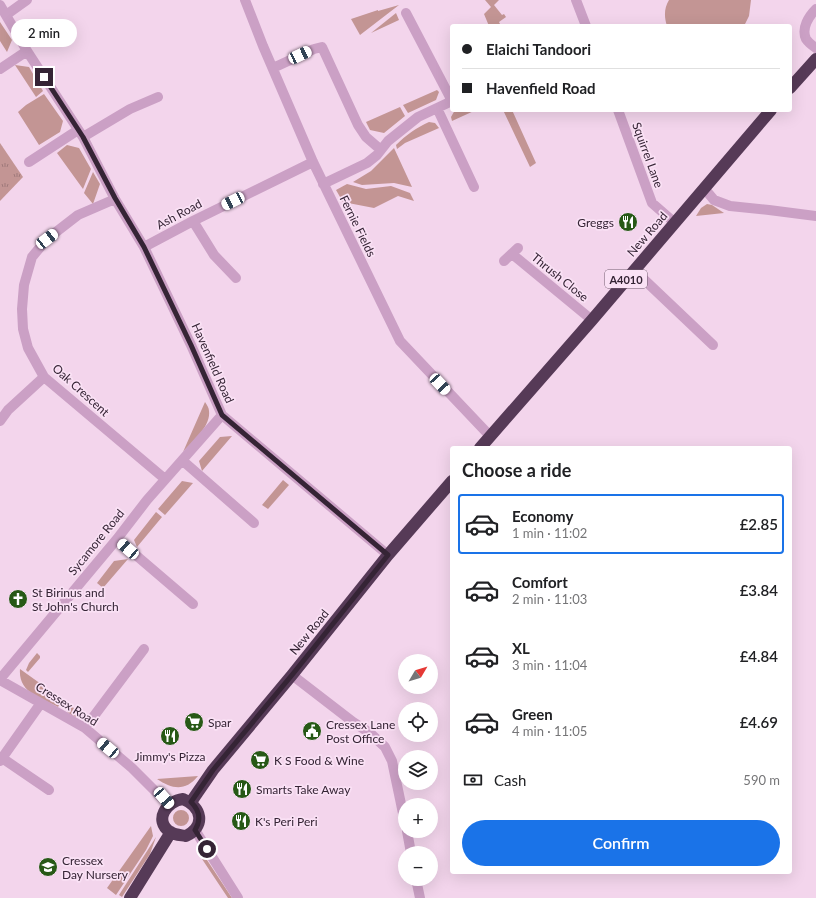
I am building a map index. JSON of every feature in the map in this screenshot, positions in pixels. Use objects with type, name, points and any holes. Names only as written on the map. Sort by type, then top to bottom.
[{"type":"highway","points":[[792,86],[816,59]]},
{"type":"highway","name":"New Road","points":[[482,446],[592,320],[769,112]]},
{"type":"highway","name":"New Road","points":[[191,802],[213,770],[292,675],[388,555],[450,483]]},
{"type":"highway","points":[[184,799],[191,802],[199,813],[199,819],[195,830],[186,836],[171,832],[163,825],[163,814],[169,804],[177,800],[184,799]]},
{"type":"highway","points":[[130,898],[171,832]]},
{"type":"street","points":[[6,15],[27,0]]},
{"type":"street","name":"Fernie Fields","points":[[245,0],[313,162],[400,341],[490,436]]},
{"type":"street","points":[[576,0],[585,24]]},
{"type":"street","name":"Havenfield Road","points":[[0,5],[27,51],[80,134],[144,247],[191,345],[222,415],[388,555]]},
{"type":"street","points":[[816,9],[809,16],[805,28],[806,39],[816,48]]},
{"type":"street","points":[[406,13],[450,97]]},
{"type":"street","points":[[273,68],[314,49],[322,48],[358,125],[366,137],[381,150]]},
{"type":"street","points":[[0,68],[27,51]]},
{"type":"street","points":[[29,162],[80,134],[158,97]]},
{"type":"street","points":[[323,184],[367,163],[377,155],[388,140],[418,117],[450,102]]},
{"type":"street","points":[[437,108],[474,187]]},
{"type":"street","name":"Squirrel Lane","points":[[619,112],[652,203],[674,223]]},
{"type":"street","name":"Ash Road","points":[[144,247],[193,221],[313,162]]},
{"type":"street","points":[[704,188],[714,200],[730,206],[777,210],[816,216]]},
{"type":"street","name":"Oak Crescent","points":[[115,198],[78,215],[47,239],[32,257],[24,284],[22,309],[23,329],[28,348],[44,377],[165,479]]},
{"type":"street","points":[[193,221],[214,255],[236,278]]},
{"type":"street","name":"Thrush Close","points":[[511,254],[592,320]]},
{"type":"street","points":[[634,270],[713,345]]},
{"type":"street","points":[[0,421],[8,410],[44,377]]},
{"type":"street","name":"Sycamore Road","points":[[0,679],[117,539],[147,500],[222,415]]},
{"type":"street","points":[[183,461],[254,523]]},
{"type":"street","points":[[117,539],[193,604]]},
{"type":"street","points":[[85,728],[144,649]]},
{"type":"street","points":[[292,675],[353,722],[370,733],[385,747],[392,761],[400,798]]},
{"type":"street","name":"Cressex Road","points":[[0,679],[85,728],[132,768],[169,804]]},
{"type":"street","points":[[42,703],[1,759],[49,790]]},
{"type":"street","points":[[195,830],[238,898]]},
{"type":"street","points":[[417,886],[420,898]]},
{"type":"green space","points":[[485,0],[499,0],[494,5],[502,15],[504,14],[506,17],[499,22],[500,24],[488,24],[484,14],[491,7]]},
{"type":"green space","points":[[669,0],[751,0],[749,16],[745,24],[666,24],[665,19],[666,6]]},
{"type":"green space","points":[[399,5],[360,35],[351,19],[378,10]]},
{"type":"green space","points":[[396,13],[399,20],[371,33]]},
{"type":"green space","points":[[0,22],[12,40],[7,52],[0,41]]},
{"type":"green space","points":[[15,65],[29,67],[43,91],[36,97]]},
{"type":"green space","points":[[437,90],[439,92],[436,100],[408,113],[403,105]]},
{"type":"green space","points":[[44,94],[63,121],[60,132],[39,145],[18,112],[26,105]]},
{"type":"green space","points":[[400,107],[405,116],[384,133],[370,130],[366,122]]},
{"type":"green space","points":[[454,112],[472,112],[452,121],[451,117]]},
{"type":"green space","points":[[504,112],[513,112],[536,163],[530,167]]},
{"type":"green space","points":[[429,122],[435,123],[439,128],[405,143],[397,149],[396,145],[404,138],[415,129]]},
{"type":"green space","points":[[0,143],[23,177],[0,201]]},
{"type":"green space","points":[[67,145],[79,148],[91,169],[83,189],[57,153]]},
{"type":"green space","points":[[394,148],[412,187],[394,183],[362,185],[353,182],[371,171]]},
{"type":"green space","points":[[93,172],[100,184],[93,204],[84,193]]},
{"type":"green space","points":[[347,184],[366,189],[391,186],[410,193],[414,201],[398,196],[374,208],[343,202],[336,190]]},
{"type":"green space","points":[[707,204],[712,205],[724,213],[696,216],[701,208]]},
{"type":"green space","points":[[205,402],[209,410],[207,423],[200,434],[183,452]]},
{"type":"green space","points":[[232,436],[202,471],[199,461],[220,437]]},
{"type":"green space","points":[[283,480],[289,485],[268,509],[262,505]]},
{"type":"green space","points":[[182,481],[193,483],[165,515],[158,509]]},
{"type":"green space","points":[[156,512],[162,517],[137,547],[134,540]]},
{"type":"green space","points":[[128,559],[103,588],[97,583],[114,561]]},
{"type":"green space","points":[[37,653],[40,658],[28,672],[26,670],[29,663]]},
{"type":"green space","points":[[20,669],[62,699],[58,707],[32,694],[27,689],[20,677]]},
{"type":"green space","points":[[71,706],[88,718],[77,717],[67,712]]},
{"type":"green space","points":[[198,776],[188,785],[183,787],[173,787],[157,779]]},
{"type":"green space","points":[[181,810],[188,815],[189,818],[184,825],[181,826],[174,821],[173,818],[178,811]]},
{"type":"green space","points":[[151,826],[153,836],[146,850],[116,895],[107,888]]},
{"type":"green space","points":[[156,837],[150,854],[122,897],[119,895]]},
{"type":"green space","points":[[202,859],[207,860],[232,898],[228,898]]},
{"type":"place","name":"Greggs","points":[[628,222]]},
{"type":"place","name":"St Birinus and St John's Church","points":[[18,599]]},
{"type":"place","name":"Spar","points":[[194,722]]},
{"type":"place","name":"Cressex Lane Post Office","points":[[312,731]]},
{"type":"place","name":"Jimmy's Pizza","points":[[170,736]]},
{"type":"place","name":"K S Food & Wine","points":[[260,760]]},
{"type":"place","name":"Smarts Take Away","points":[[242,789]]},
{"type":"place","name":"K's Peri Peri","points":[[241,821]]},
{"type":"place","name":"Cressex Day Nursery","points":[[48,867]]},
{"type":"route","points":[[44,77],[83,137],[115,198],[144,247],[191,345],[222,415],[388,555],[292,675],[213,770],[191,802],[199,813],[198,825],[195,830],[207,849]]}]
